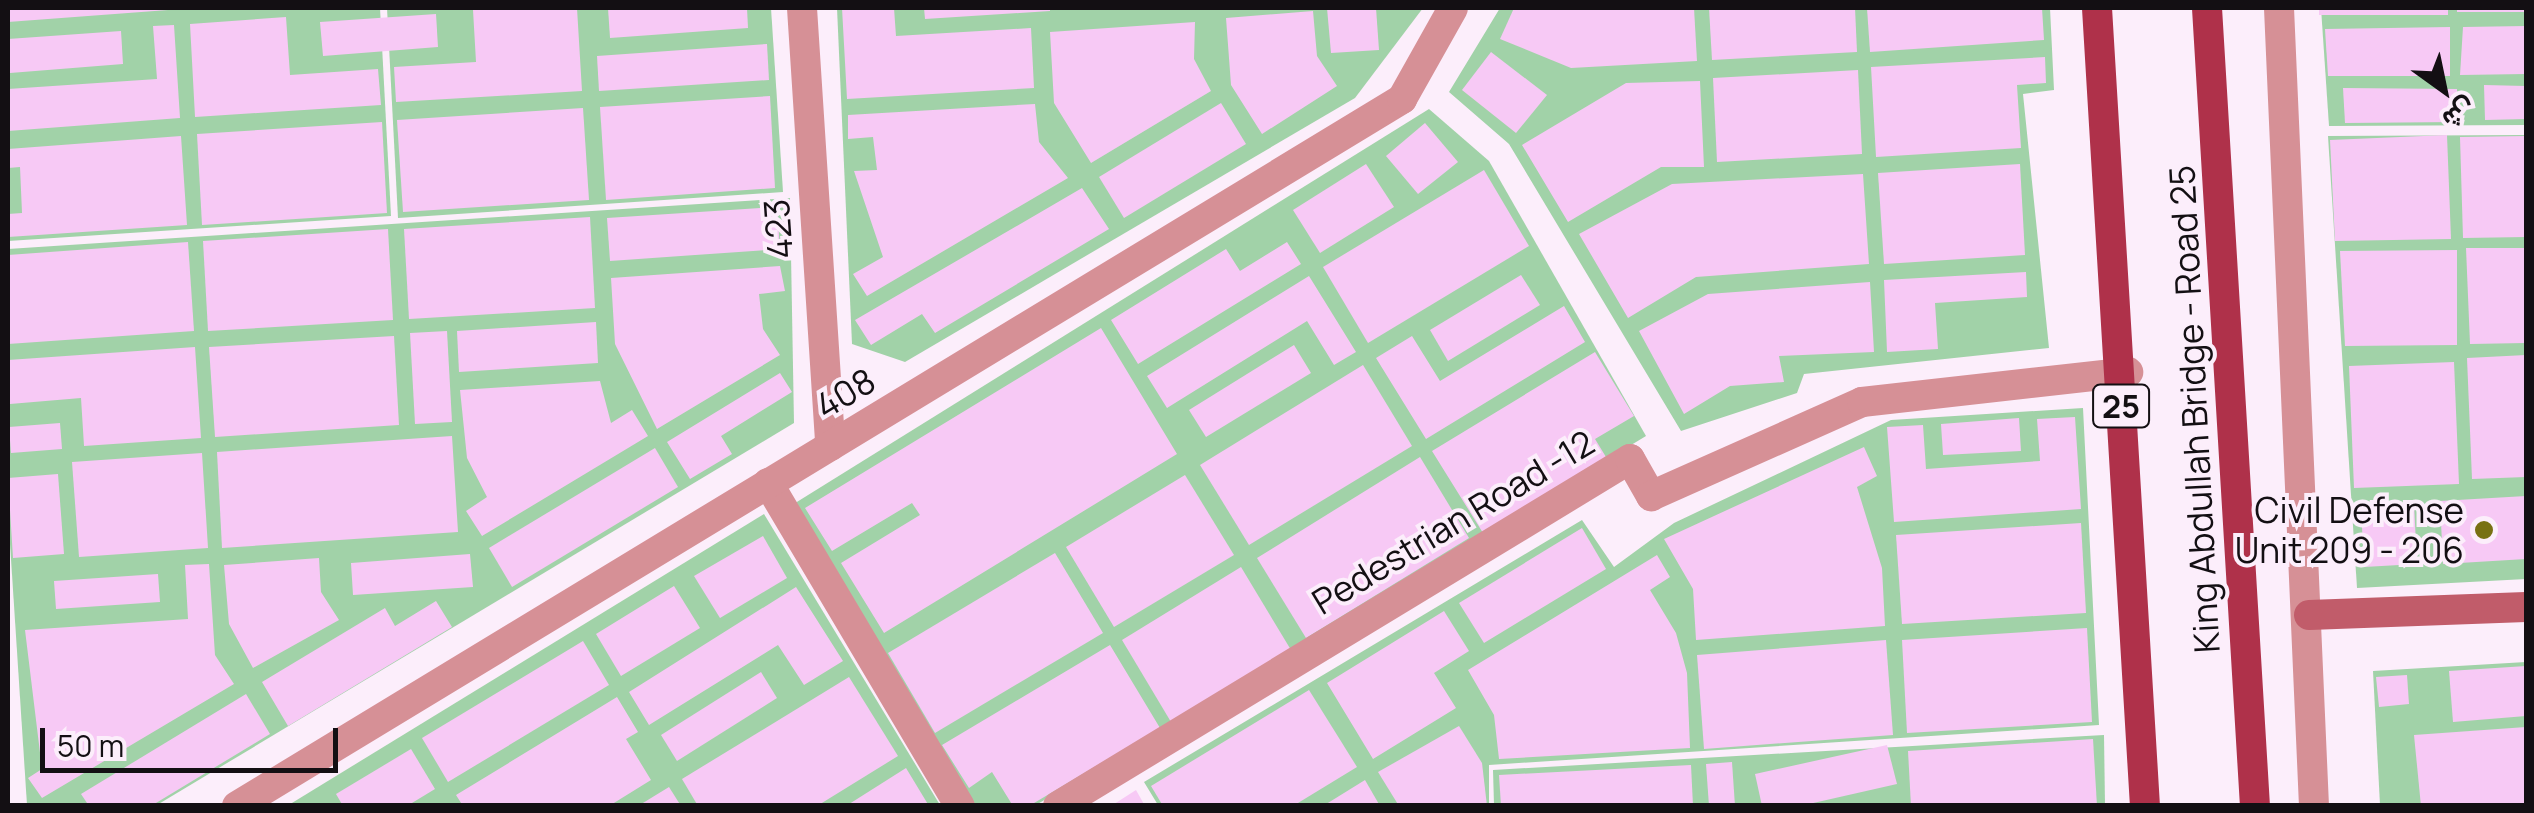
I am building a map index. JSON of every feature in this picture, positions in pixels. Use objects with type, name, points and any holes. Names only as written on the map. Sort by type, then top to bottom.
[{"type":"main road","name":"King Abdullah Bridge - Road 25","points":[[2097,8],[2146,806]]},
{"type":"main road","name":"King Abdullah Bridge - Road 25","points":[[2207,8],[2255,806]]},
{"type":"main road","points":[[2309,615],[2526,608]]},
{"type":"street","name":"423","points":[[802,8],[830,446]]},
{"type":"street","name":"408","points":[[237,806],[1402,99],[1453,8]]},
{"type":"street","points":[[2278,8],[2309,615],[2314,806]]},
{"type":"street","name":"Pedestrian Road -12","points":[[1058,806],[1630,459],[1652,496],[1862,402],[2128,372]]},
{"type":"street","points":[[768,483],[960,806]]},
{"type":"green space","points":[[8,8],[380,8],[391,216],[8,241]]},
{"type":"green space","points":[[387,8],[771,8],[783,192],[398,218]]},
{"type":"green space","points":[[837,8],[1423,8],[1355,98],[905,362],[852,344]]},
{"type":"green space","points":[[1500,8],[2050,8],[2054,90],[2023,94],[2049,348],[1804,374],[1797,393],[1681,431],[1509,144],[1449,92]]},
{"type":"green space","points":[[2321,8],[2526,8],[2526,125],[2329,126]]},
{"type":"green space","points":[[1429,109],[1489,161],[1646,436],[1036,805],[971,805],[792,505]]},
{"type":"green space","points":[[2526,135],[2526,579],[2357,588],[2328,136]]},
{"type":"green space","points":[[790,198],[794,423],[157,805],[27,805],[8,513],[8,249]]},
{"type":"green space","points":[[2083,408],[2099,725],[1489,765],[1489,805],[1158,805],[1144,782],[1582,520],[1614,567],[1674,523],[1891,420]]},
{"type":"green space","points":[[764,514],[940,805],[287,806]]},
{"type":"green space","points":[[2526,662],[2526,805],[2380,805],[2373,671]]},
{"type":"green space","points":[[2104,735],[2105,805],[1494,805],[1493,770]]},
{"type":"building","points":[[8,8],[168,8],[168,10],[8,22]]},
{"type":"building","points":[[577,8],[582,91],[396,102],[394,67],[476,62],[473,10]]},
{"type":"building","points":[[608,8],[747,8],[748,28],[610,38]]},
{"type":"building","points":[[842,8],[894,8],[896,36],[1031,28],[1034,88],[847,99]]},
{"type":"building","points":[[924,8],[1050,8],[1050,11],[925,19]]},
{"type":"building","points":[[1327,8],[1376,8],[1379,50],[1331,53]]},
{"type":"building","points":[[1514,8],[1694,8],[1697,61],[1571,68],[1500,39]]},
{"type":"building","points":[[1709,8],[1855,8],[1857,52],[1712,60]]},
{"type":"building","points":[[1867,8],[2042,8],[2044,40],[1870,52]]},
{"type":"building","points":[[2319,8],[2448,8],[2448,15],[2319,15]]},
{"type":"building","points":[[2457,8],[2526,8],[2526,12],[2457,12]]},
{"type":"building","points":[[1313,11],[1317,56],[1337,86],[1262,134],[1231,85],[1226,18]]},
{"type":"building","points":[[436,14],[438,47],[323,56],[320,22]]},
{"type":"building","points":[[286,17],[290,75],[378,69],[381,105],[195,117],[190,24]]},
{"type":"building","points":[[1195,22],[1194,59],[1211,91],[1091,163],[1054,103],[1050,32]]},
{"type":"building","points":[[174,25],[180,118],[8,131],[8,89],[157,79],[153,26]]},
{"type":"building","points":[[2526,26],[2526,74],[2460,75],[2463,27]]},
{"type":"building","points":[[2450,27],[2450,76],[2328,76],[2325,29]]},
{"type":"building","points":[[121,31],[123,64],[10,73],[8,39]]},
{"type":"building","points":[[767,44],[769,80],[599,91],[597,56]]},
{"type":"building","points":[[1491,52],[1547,95],[1516,133],[1462,90]]},
{"type":"building","points":[[2045,57],[2046,83],[2017,85],[2021,148],[1876,157],[1871,67]]},
{"type":"building","points":[[1858,70],[1862,154],[1717,162],[1713,78]]},
{"type":"building","points":[[1700,81],[1704,167],[1661,167],[1568,222],[1522,145],[1626,83]]},
{"type":"building","points":[[2484,85],[2526,86],[2526,119],[2485,120]]},
{"type":"building","points":[[2343,88],[2457,89],[2457,122],[2345,123]]},
{"type":"building","points":[[770,96],[775,188],[606,200],[600,107]]},
{"type":"building","points":[[1221,103],[1246,144],[1124,218],[1099,177]]},
{"type":"building","points":[[1035,104],[1039,142],[1068,178],[867,296],[853,274],[883,257],[854,171],[877,170],[873,137],[848,139],[848,115]]},
{"type":"building","points":[[583,108],[589,200],[403,212],[397,120]]},
{"type":"building","points":[[382,122],[387,213],[202,225],[197,134]]},
{"type":"building","points":[[1425,123],[1458,162],[1418,194],[1386,156]]},
{"type":"building","points":[[2447,135],[2451,239],[2335,241],[2330,140]]},
{"type":"building","points":[[181,136],[187,225],[8,237],[8,214],[22,213],[20,167],[8,168],[8,149]]},
{"type":"building","points":[[2526,136],[2526,237],[2463,238],[2460,137]]},
{"type":"building","points":[[1366,164],[1394,207],[1320,253],[1293,210]]},
{"type":"building","points":[[2020,164],[2025,255],[1884,264],[1878,173]]},
{"type":"building","points":[[1484,170],[1529,246],[1368,343],[1323,267]]},
{"type":"building","points":[[1863,174],[1869,264],[1696,277],[1628,318],[1579,234],[1672,184]]},
{"type":"building","points":[[1082,188],[1109,229],[935,333],[922,314],[871,345],[855,320]]},
{"type":"building","points":[[777,207],[780,249],[610,261],[607,218]]},
{"type":"building","points":[[590,217],[595,308],[409,319],[404,229]]},
{"type":"building","points":[[388,229],[393,320],[208,331],[203,241]]},
{"type":"building","points":[[188,242],[194,331],[8,344],[8,255]]},
{"type":"building","points":[[1287,242],[1301,264],[1138,364],[1111,320],[1226,249],[1240,271]]},
{"type":"building","points":[[2466,248],[2526,248],[2526,343],[2470,344]]},
{"type":"building","points":[[2457,250],[2457,345],[2345,346],[2340,251]]},
{"type":"building","points":[[780,266],[785,291],[759,294],[763,329],[780,355],[657,429],[615,344],[611,278]]},
{"type":"building","points":[[2026,272],[2027,297],[1935,303],[1938,349],[1887,352],[1884,280]]},
{"type":"building","points":[[1521,275],[1540,305],[1448,361],[1430,330]]},
{"type":"building","points":[[1309,276],[1356,352],[1334,365],[1307,321],[1167,408],[1147,376]]},
{"type":"building","points":[[1870,282],[1874,352],[1779,356],[1784,382],[1730,386],[1684,414],[1639,331],[1708,294]]},
{"type":"building","points":[[1564,306],[1585,342],[1426,439],[1376,358],[1412,336],[1440,381]]},
{"type":"building","points":[[596,322],[598,363],[459,372],[457,331]]},
{"type":"building","points":[[1101,328],[1177,454],[884,633],[841,563],[920,515],[912,503],[832,551],[805,508]]},
{"type":"building","points":[[447,331],[452,422],[415,424],[410,333]]},
{"type":"building","points":[[394,336],[399,425],[215,437],[209,347]]},
{"type":"building","points":[[1294,345],[1311,373],[1206,437],[1189,410]]},
{"type":"building","points":[[195,347],[201,438],[84,446],[81,398],[10,404],[8,360]]},
{"type":"building","points":[[1595,352],[1634,416],[1595,439],[1606,457],[1483,533],[1432,451]]},
{"type":"building","points":[[2526,355],[2526,477],[2472,479],[2467,358]]},
{"type":"building","points":[[2454,362],[2459,484],[2354,488],[2349,366]]},
{"type":"building","points":[[1363,365],[1412,446],[1249,545],[1200,465]]},
{"type":"building","points":[[780,373],[792,392],[721,436],[732,454],[690,479],[667,442]]},
{"type":"building","points":[[600,381],[611,423],[632,410],[648,436],[482,536],[466,511],[487,497],[467,458],[460,390]]},
{"type":"building","points":[[2075,417],[2081,509],[1894,522],[1887,427],[1923,425],[1926,469],[2040,461],[2037,419]]},
{"type":"building","points":[[2019,418],[2021,451],[1943,455],[1941,424]]},
{"type":"building","points":[[60,423],[62,449],[11,453],[9,427]]},
{"type":"building","points":[[452,436],[458,532],[222,548],[217,452]]},
{"type":"building","points":[[1864,447],[1877,476],[1857,487],[1882,568],[1885,626],[1696,640],[1693,589],[1664,539]]},
{"type":"building","points":[[655,448],[678,487],[512,587],[489,548]]},
{"type":"building","points":[[202,453],[208,548],[79,557],[72,462]]},
{"type":"building","points":[[1420,457],[1469,538],[1306,638],[1257,558]]},
{"type":"building","points":[[58,474],[64,554],[13,558],[8,478]]},
{"type":"building","points":[[1185,475],[1234,555],[1114,627],[1066,547]]},
{"type":"building","name":"Civil Defense Unit 209 - 206","points":[[2526,496],[2526,559],[2443,564],[2440,501]]},
{"type":"building","points":[[2414,504],[2417,564],[2364,567],[2361,507]]},
{"type":"building","points":[[2081,523],[2086,613],[1902,624],[1896,535]]},
{"type":"building","points":[[1582,528],[1606,569],[1484,643],[1459,603]]},
{"type":"building","points":[[763,536],[787,578],[720,618],[694,576]]},
{"type":"building","points":[[1055,553],[1103,633],[935,733],[888,653]]},
{"type":"building","points":[[470,554],[473,587],[353,595],[351,563]]},
{"type":"building","points":[[1657,555],[1670,577],[1650,590],[1676,633],[1687,673],[1690,748],[1499,759],[1494,715],[1468,670]]},
{"type":"building","points":[[319,558],[321,592],[339,620],[253,668],[229,624],[224,565]]},
{"type":"building","points":[[209,564],[215,655],[234,684],[42,798],[28,778],[42,769],[25,630],[188,619],[185,565]]},
{"type":"building","points":[[1241,567],[1291,650],[1171,722],[1122,640]]},
{"type":"building","points":[[158,574],[160,602],[56,609],[54,581]]},
{"type":"building","points":[[674,586],[700,628],[621,676],[596,634]]},
{"type":"building","points":[[796,587],[843,661],[804,685],[778,645],[649,725],[629,692]]},
{"type":"building","points":[[436,601],[452,627],[288,726],[262,682],[385,608],[395,626]]},
{"type":"building","points":[[1444,611],[1469,651],[1434,673],[1456,708],[1373,759],[1327,683]]},
{"type":"building","points":[[2087,628],[2092,722],[1907,733],[1902,640]]},
{"type":"building","points":[[1886,640],[1893,735],[1704,749],[1697,655]]},
{"type":"building","points":[[583,641],[609,685],[448,782],[422,738]]},
{"type":"building","points":[[1110,645],[1160,728],[1029,806],[1013,806],[992,772],[969,788],[942,745]]},
{"type":"building","points":[[2526,666],[2526,716],[2453,722],[2449,671]]},
{"type":"building","points":[[761,672],[777,698],[677,761],[661,735]]},
{"type":"building","points":[[2407,675],[2409,704],[2379,707],[2376,677]]},
{"type":"building","points":[[849,677],[898,756],[817,806],[698,806],[682,779]]},
{"type":"building","points":[[1309,690],[1357,767],[1293,806],[1163,806],[1151,786]]},
{"type":"building","points":[[246,694],[270,734],[151,806],[89,806],[81,794]]},
{"type":"building","points":[[617,697],[638,732],[626,739],[651,780],[609,806],[463,806],[456,795]]},
{"type":"building","points":[[1459,726],[1482,763],[1487,806],[1399,806],[1378,772]]},
{"type":"building","points":[[2526,727],[2526,806],[2421,806],[2414,735]]},
{"type":"building","points":[[2093,739],[2097,806],[1911,806],[1908,751]]},
{"type":"building","points":[[1887,745],[1897,784],[1800,806],[1762,806],[1755,774]]},
{"type":"building","points":[[411,749],[435,789],[407,806],[343,806],[336,794]]},
{"type":"building","points":[[1732,762],[1735,806],[1709,806],[1706,764]]},
{"type":"building","points":[[1691,765],[1693,806],[1501,806],[1499,775]]},
{"type":"building","points":[[906,768],[929,806],[846,806]]},
{"type":"building","points":[[1365,780],[1380,806],[1323,806]]},
{"type":"building","points":[[669,787],[681,806],[638,806]]},
{"type":"building","points":[[1136,790],[1145,806],[1111,806]]},
{"type":"place","name":"Civil Defense Unit 209 - 206","points":[[2484,530]]}]
